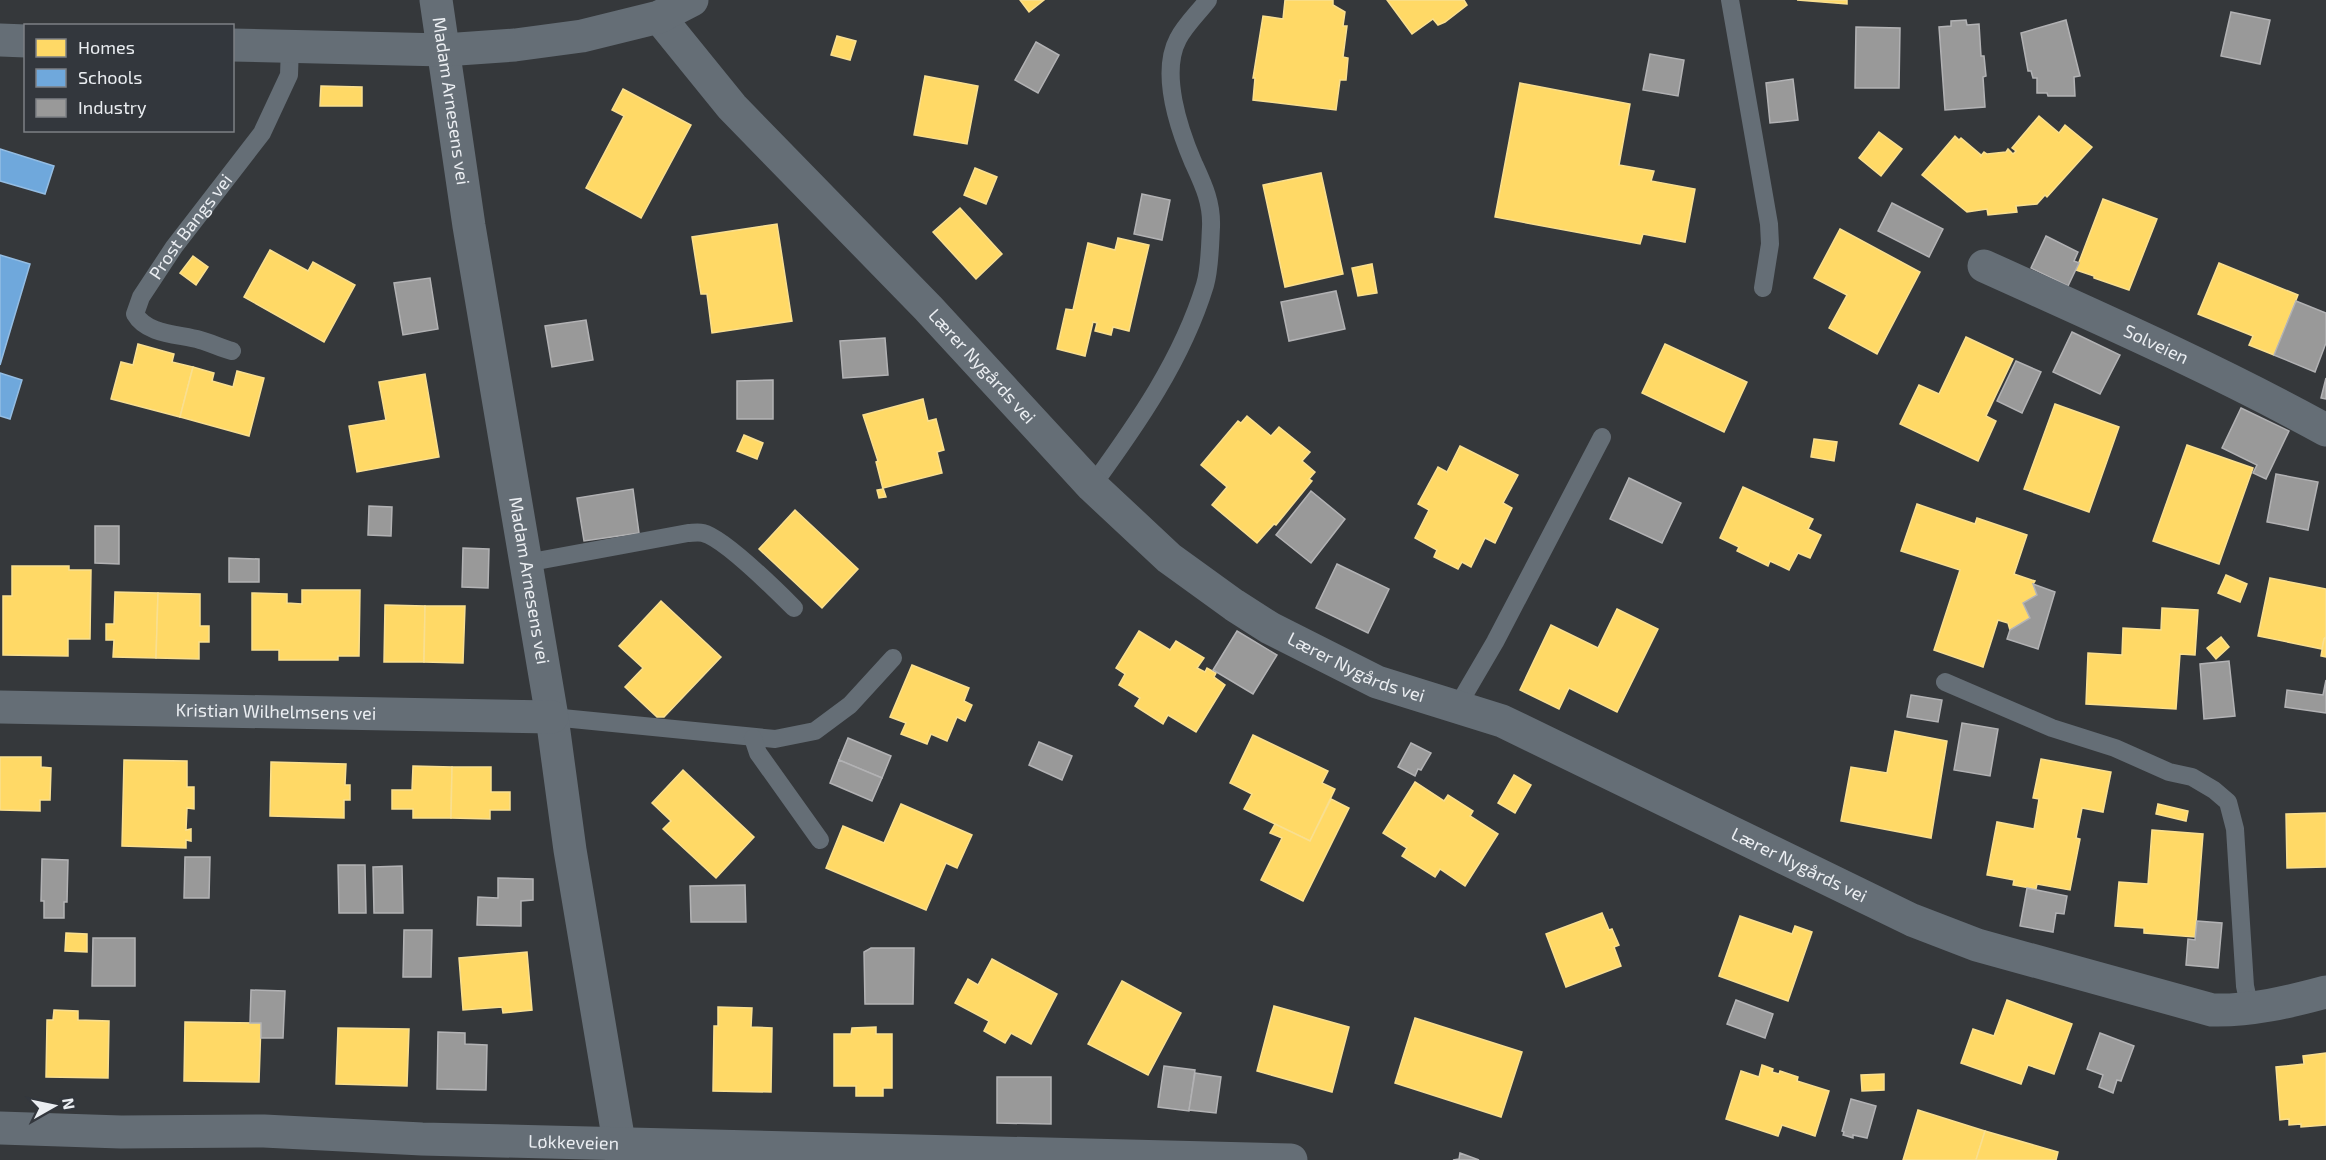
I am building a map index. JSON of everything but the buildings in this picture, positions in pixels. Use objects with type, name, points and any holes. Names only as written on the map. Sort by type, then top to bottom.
[{"type":"street","name":"Madam Arnesens vei","points":[[435,0],[469,226],[552,717],[570,850],[621,1152]]},
{"type":"street","points":[[234,45],[444,50],[515,45],[582,36],[659,17],[692,0]]},
{"type":"street","name":"Lærer Nygårds vei","points":[[659,17],[732,107],[928,308],[1092,486],[1169,558],[1270,628],[1377,682],[1502,721],[1912,920],[1977,945],[2212,1010],[2250,1009],[2326,992]]},
{"type":"street","name":"Solveien","points":[[1984,266],[2173,351],[2265,396],[2326,430]]},
{"type":"street","name":"Kristian Wilhelmsens vei","points":[[0,707],[552,717]]},
{"type":"street","name":"Løkkeveien","points":[[0,1128],[121,1132],[264,1131],[621,1152],[1292,1160]]},
{"type":"lane","points":[[1092,486],[1139,422],[1162,382],[1185,335],[1206,283],[1211,225],[1210,200],[1180,132],[1173,96],[1171,67],[1172,54],[1178,38],[1208,0]]},
{"type":"lane","points":[[1730,0],[1768,224],[1770,244],[1763,288]]},
{"type":"lane","name":"Prost Bangs vei","points":[[232,351],[200,340],[151,329],[139,321],[135,314],[141,297],[174,248],[262,133],[289,75],[290,46]]},
{"type":"lane","points":[[1457,707],[1495,642],[1602,437]]},
{"type":"lane","points":[[526,563],[688,533],[703,533],[754,569],[794,608]]},
{"type":"lane","points":[[552,717],[775,739],[815,731],[850,705],[893,658]]},
{"type":"lane","points":[[1945,682],[2034,720],[2115,748],[2169,772],[2192,777],[2214,790],[2228,802],[2235,829],[2245,986],[2250,1009]]},
{"type":"lane","points":[[753,738],[758,753],[820,840]]}]
